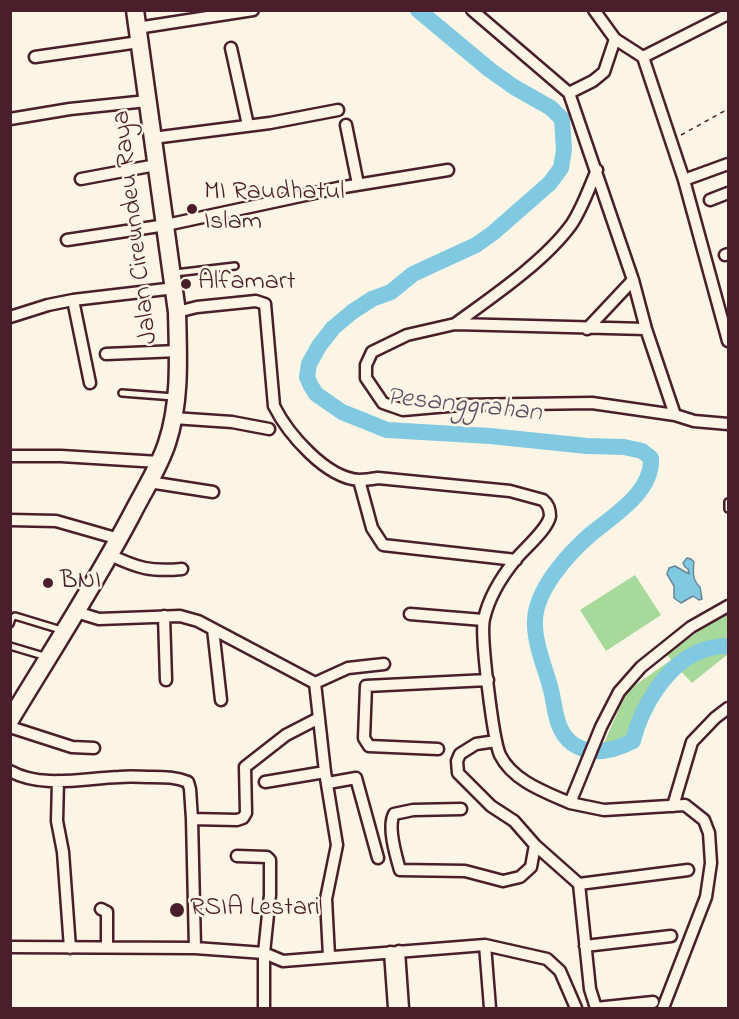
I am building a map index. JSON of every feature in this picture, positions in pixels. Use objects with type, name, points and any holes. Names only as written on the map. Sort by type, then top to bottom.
[{"type":"main road","name":"Jalan Cireundeu Raya","points":[[10,720],[110,555],[159,462],[167,443],[173,418],[178,351],[177,312],[135,10]]},
{"type":"street","points":[[35,57],[253,10]]},
{"type":"street","points":[[472,10],[569,93],[597,170],[675,416]]},
{"type":"street","points":[[594,10],[615,39],[643,57],[672,140],[729,341]]},
{"type":"street","points":[[643,57],[729,14]]},
{"type":"street","points":[[569,93],[593,81],[604,72],[615,39]]},
{"type":"street","points":[[231,48],[248,125]]},
{"type":"street","points":[[10,118],[147,101]]},
{"type":"street","points":[[153,138],[338,110]]},
{"type":"street","points":[[346,125],[358,184]]},
{"type":"street","points":[[684,180],[729,164]]},
{"type":"street","points":[[81,179],[156,165]]},
{"type":"street","points":[[67,240],[166,225],[358,184],[448,170]]},
{"type":"street","points":[[455,324],[516,278],[552,247],[572,224],[597,170]]},
{"type":"street","points":[[710,200],[729,194]]},
{"type":"street","points":[[587,329],[633,280]]},
{"type":"street","points":[[12,313],[174,281]]},
{"type":"street","points":[[74,300],[90,383]]},
{"type":"street","points":[[177,312],[197,307],[263,302],[271,385],[274,406],[279,417],[317,461],[346,477],[359,480],[378,478],[499,490],[543,500],[549,506],[550,516],[546,525],[516,560],[494,591],[483,620],[496,741],[501,755],[522,780],[570,803],[604,810],[685,805],[704,820],[709,833],[711,863],[706,897],[658,1005],[596,1008],[585,946],[579,884],[535,845],[514,821],[491,806],[458,774],[457,761],[460,754],[476,744],[496,741]]},
{"type":"street","points":[[646,329],[455,324],[407,335],[372,352],[366,365],[366,378],[383,403],[403,410],[460,405],[592,403],[694,421],[729,424]]},
{"type":"street","points":[[106,354],[178,351]]},
{"type":"street","points":[[173,418],[222,420],[269,429]]},
{"type":"street","points":[[10,456],[62,456],[159,462]]},
{"type":"street","points":[[359,480],[372,528],[382,545],[516,560]]},
{"type":"street","points":[[149,482],[213,492]]},
{"type":"street","points":[[10,520],[56,521],[118,539]]},
{"type":"street","points":[[110,555],[137,567],[159,571],[182,569]]},
{"type":"street","points":[[570,803],[601,727],[619,692],[641,667],[691,627],[729,606]]},
{"type":"street","points":[[76,612],[99,619],[180,616],[198,621],[315,683]]},
{"type":"street","points":[[410,614],[483,620]]},
{"type":"street","points":[[164,616],[166,680]]},
{"type":"street","points":[[213,629],[221,699]]},
{"type":"street","points":[[315,683],[348,668],[384,664]]},
{"type":"street","points":[[438,749],[369,746],[364,738],[366,687],[488,680]]},
{"type":"street","points":[[315,683],[337,845],[326,899],[329,956]]},
{"type":"street","points":[[673,806],[692,742],[715,718],[729,708]]},
{"type":"street","points":[[192,819],[237,820],[243,818],[246,813],[245,767],[286,735],[319,718]]},
{"type":"street","points":[[10,727],[72,747],[94,748]]},
{"type":"street","points":[[10,771],[26,777],[58,781],[122,776],[177,778],[188,782],[192,819],[195,948]]},
{"type":"street","points":[[264,782],[327,777],[356,778],[378,858]]},
{"type":"street","points":[[58,781],[57,821],[63,852],[70,948]]},
{"type":"street","points":[[461,809],[413,810],[394,814],[392,819],[394,847],[400,870],[465,872],[503,881],[520,877],[531,867],[535,845]]},
{"type":"street","points":[[237,855],[267,856],[270,860],[270,896],[264,953],[264,1008]]},
{"type":"street","points":[[579,884],[688,870]]},
{"type":"street","points":[[101,909],[107,912],[107,947]]},
{"type":"street","points":[[585,946],[671,936]]},
{"type":"street","points":[[10,947],[195,948],[264,953],[283,961],[485,945],[547,959],[560,971],[576,1008]]},
{"type":"street","points":[[485,945],[490,1008]]},
{"type":"street","points":[[394,951],[394,1008]]},
{"type":"street","points":[[394,951],[403,1008]]},
{"type":"lane","points":[[174,281],[234,266]]},
{"type":"lane","points":[[122,393],[176,397]]},
{"type":"lane","points":[[729,502],[729,509]]},
{"type":"lane","points":[[10,624],[15,616],[65,631]]},
{"type":"lane","points":[[10,646],[48,657]]},
{"type":"path","points":[[672,140],[729,109]]},
{"type":"green space","points":[[635,575],[661,615],[606,651],[580,610]]},
{"type":"green space","points":[[728,614],[728,654],[692,683],[677,667],[662,682],[649,701],[639,721],[633,741],[617,749],[600,752],[627,691],[671,660],[666,654],[721,616]]},
{"type":"water","points":[[687,558],[694,562],[694,575],[700,587],[702,599],[699,600],[693,596],[681,603],[674,598],[674,586],[667,574],[669,568],[675,566],[689,574],[683,563]]},
{"type":"waterway","name":"Pesanggrahan","points":[[418,10],[490,70],[551,108],[562,119],[564,150],[561,168],[550,183],[476,245],[413,274],[391,292],[372,299],[352,312],[333,328],[309,364],[307,377],[311,386],[316,394],[342,412],[387,430],[624,447],[642,451],[651,458],[646,482],[639,492],[564,561],[547,584],[537,608],[536,637],[557,718],[562,732],[573,744],[588,750],[603,751],[633,741],[642,714],[667,676],[689,657],[701,651],[728,646]]},
{"type":"place","name":"MI Raudhatul Islam","points":[[192,209]]},
{"type":"place","name":"Alfamart","points":[[186,284]]},
{"type":"place","name":"BNI","points":[[48,583]]},
{"type":"place","name":"RSIA Lestari","points":[[177,910]]}]
